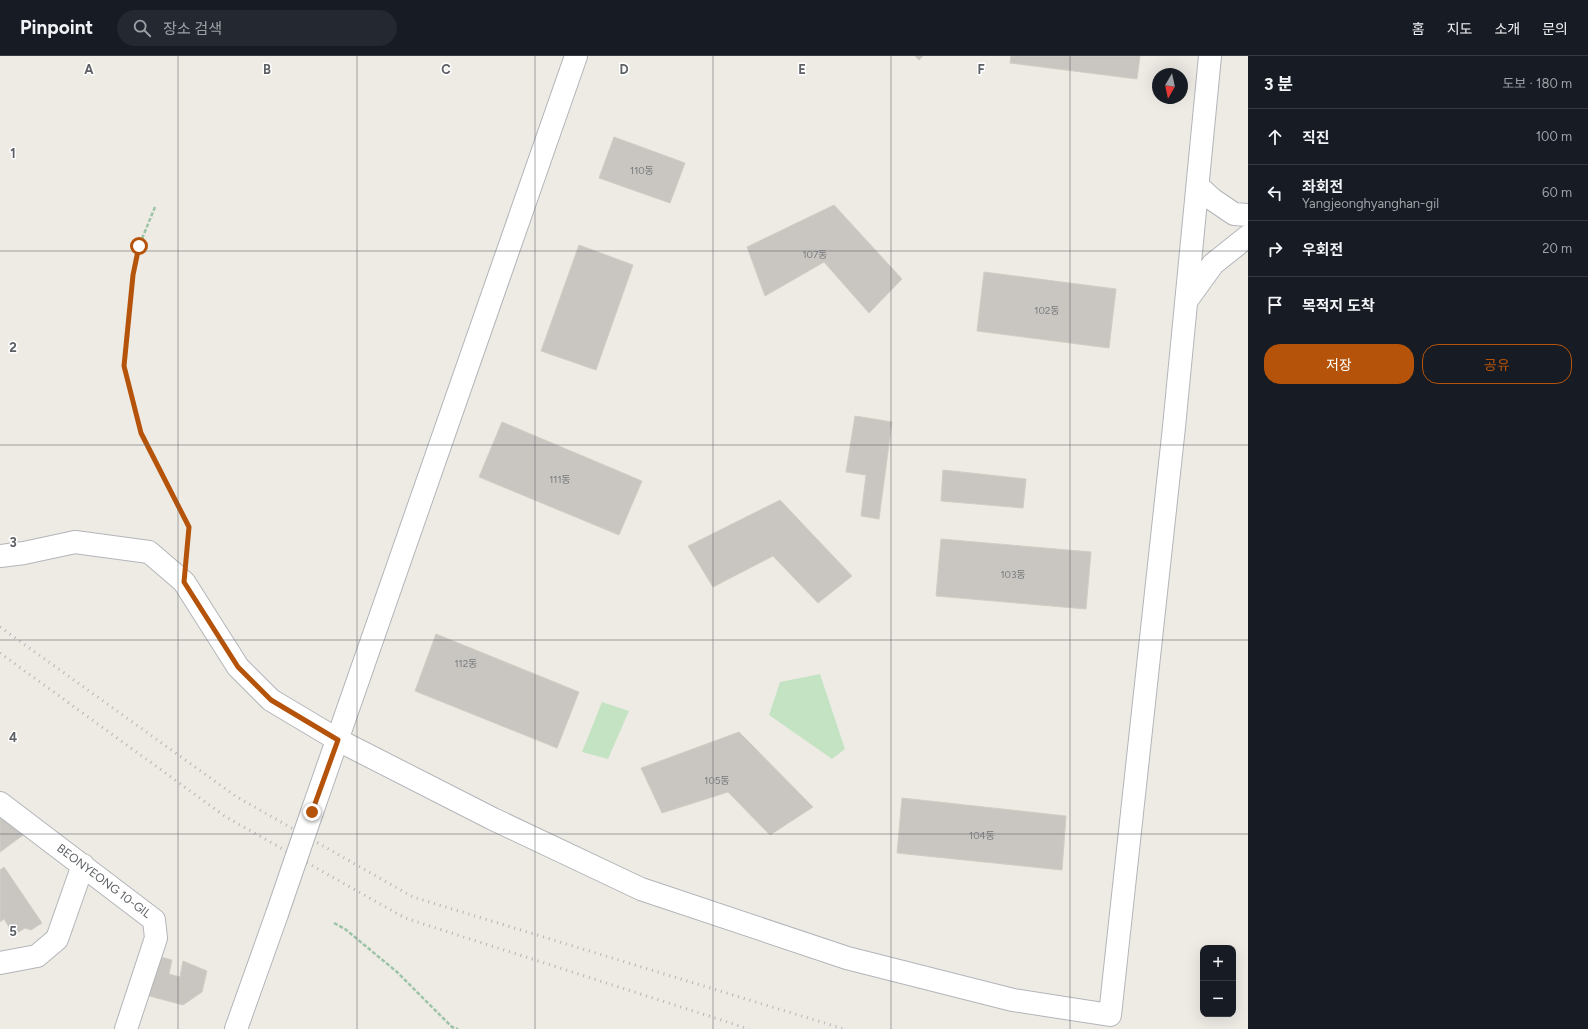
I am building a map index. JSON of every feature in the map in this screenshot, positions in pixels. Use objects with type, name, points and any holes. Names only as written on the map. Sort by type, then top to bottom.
[{"type":"street","points":[[236,1029],[576,56]]},
{"type":"street","points":[[0,556],[24,553],[75,542],[148,552],[184,582],[238,667],[271,700],[338,740],[494,819],[641,889],[847,958],[1013,1000],[1110,1014],[1174,427],[1210,56]]},
{"type":"street","points":[[1198,186],[1212,199],[1234,214],[1248,215]]},
{"type":"street","points":[[1186,301],[1213,264],[1248,236]]},
{"type":"street","name":"BEONYEONG 10-GIL","points":[[0,803],[154,920],[156,938],[126,1029]]},
{"type":"street","points":[[0,963],[37,956],[57,940],[83,865]]},
{"type":"path","points":[[155,207],[139,246],[133,275],[124,366],[141,433],[189,527],[184,582]]},
{"type":"path","points":[[334,923],[345,929],[397,972],[452,1027],[458,1029]]},
{"type":"green space","points":[[820,674],[845,749],[832,759],[769,715],[780,682]]},
{"type":"green space","points":[[602,702],[629,711],[608,759],[582,752]]},
{"type":"building","points":[[915,56],[923,56],[919,60]]},
{"type":"building","points":[[1011,56],[1140,56],[1137,79],[1010,63]]},
{"type":"building","points":[[614,137],[685,163],[670,203],[599,178]]},
{"type":"building","points":[[834,205],[902,279],[869,313],[824,262],[765,296],[747,247]]},
{"type":"building","points":[[579,245],[633,265],[596,370],[541,351]]},
{"type":"building","points":[[984,272],[1116,289],[1109,348],[977,331]]},
{"type":"building","points":[[855,416],[892,422],[879,519],[861,516],[866,475],[846,472]]},
{"type":"building","points":[[502,422],[642,481],[619,535],[479,477]]},
{"type":"building","points":[[943,470],[1026,479],[1023,508],[941,501]]},
{"type":"building","points":[[780,500],[852,576],[818,603],[773,556],[713,587],[688,546]]},
{"type":"building","points":[[941,539],[1091,552],[1086,609],[936,596]]},
{"type":"building","points":[[436,634],[579,692],[557,748],[415,691]]},
{"type":"building","points":[[739,732],[813,807],[770,835],[728,792],[662,813],[641,768]]},
{"type":"building","points":[[902,798],[1066,816],[1062,870],[897,853]]},
{"type":"building","points":[[0,815],[26,833],[0,852]]},
{"type":"building","points":[[4,867],[42,923],[31,930],[25,928],[14,935],[4,919],[0,922],[0,870]]},
{"type":"building","points":[[153,955],[172,960],[169,974],[180,977],[183,961],[207,971],[202,992],[183,1005],[142,994]]},
{"type":"railway","points":[[0,627],[237,797],[413,897],[844,1029]]},
{"type":"railway","points":[[0,653],[226,817],[405,918],[749,1029]]},
{"type":"route","points":[[139,246],[133,275],[124,366],[141,433],[154,462],[189,527],[184,582],[238,667],[271,700],[338,740],[312,812]]}]
